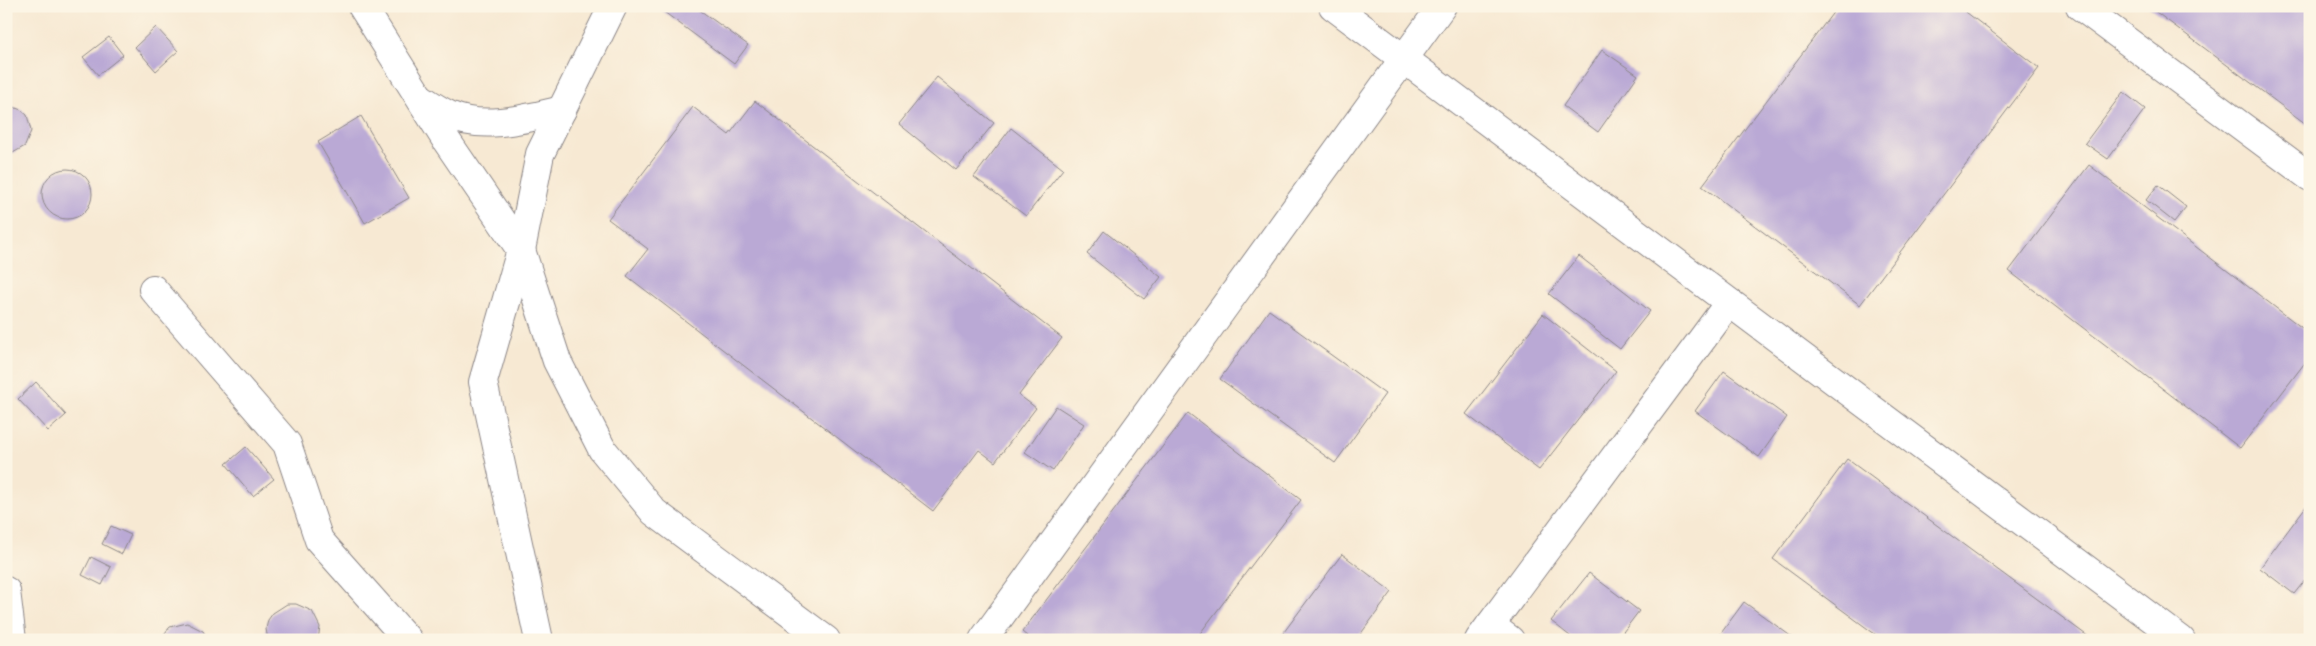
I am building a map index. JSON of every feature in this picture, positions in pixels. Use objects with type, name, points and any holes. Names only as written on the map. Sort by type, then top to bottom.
[{"type":"street","points":[[362,6],[419,98],[520,250],[557,361],[602,450],[654,512],[826,640]]},
{"type":"street","points":[[539,640],[484,382],[520,250],[540,154],[613,6]]},
{"type":"street","points":[[1333,6],[2181,640]]},
{"type":"street","points":[[983,640],[1442,6]]},
{"type":"street","points":[[2080,6],[2310,177]]},
{"type":"street","points":[[419,98],[451,116],[486,123],[523,119],[562,110]]},
{"type":"street","points":[[153,289],[287,444],[319,540],[408,640]]},
{"type":"street","points":[[1493,635],[1729,303]]},
{"type":"street","points":[[6,591],[12,640]]},
{"type":"building","points":[[656,6],[694,6],[748,45],[734,64]]},
{"type":"building","points":[[1838,6],[1958,6],[2039,68],[1860,305],[1702,186]]},
{"type":"building","points":[[2148,6],[2310,6],[2310,127]]},
{"type":"building","points":[[156,27],[178,51],[156,71],[135,47]]},
{"type":"building","points":[[109,37],[123,55],[98,75],[83,57]]},
{"type":"building","points":[[1602,50],[1638,75],[1598,132],[1563,106]]},
{"type":"building","points":[[937,77],[994,123],[956,170],[899,124]]},
{"type":"building","points":[[2123,92],[2145,109],[2108,159],[2085,143]]},
{"type":"building","points":[[755,101],[1062,338],[1019,395],[1036,408],[995,462],[979,450],[933,511],[627,276],[648,249],[608,219],[693,107],[729,135]]},
{"type":"building","points":[[6,104],[21,110],[27,115],[31,131],[25,146],[11,154],[6,154]]},
{"type":"building","points":[[361,116],[409,198],[365,223],[318,142]]},
{"type":"building","points":[[1011,128],[1063,169],[1026,216],[974,177]]},
{"type":"building","points":[[2089,165],[2310,334],[2310,356],[2240,448],[2009,271]]},
{"type":"building","points":[[67,169],[77,171],[85,176],[90,184],[92,194],[90,204],[85,212],[77,217],[67,219],[57,217],[49,212],[44,204],[42,194],[44,184],[49,176],[57,171]]},
{"type":"building","points":[[2158,185],[2186,207],[2174,222],[2146,200]]},
{"type":"building","points":[[1104,231],[1161,277],[1144,299],[1087,254]]},
{"type":"building","points":[[1579,256],[1650,311],[1620,349],[1549,294]]},
{"type":"building","points":[[1269,310],[1385,394],[1335,463],[1220,379]]},
{"type":"building","points":[[1543,314],[1616,371],[1539,470],[1466,414]]},
{"type":"building","points":[[1724,371],[1787,417],[1759,457],[1695,411]]},
{"type":"building","points":[[36,382],[66,415],[48,431],[18,399]]},
{"type":"building","points":[[1056,406],[1084,424],[1053,471],[1025,452]]},
{"type":"building","points":[[1188,413],[1301,500],[1195,640],[1032,640],[1022,632]]},
{"type":"building","points":[[246,447],[274,479],[253,496],[226,464]]},
{"type":"building","points":[[1847,459],[2093,640],[1883,640],[1773,559]]},
{"type":"building","points":[[2310,501],[2310,574],[2294,594],[2260,568]]},
{"type":"building","points":[[111,526],[131,535],[122,554],[102,544]]},
{"type":"building","points":[[1342,554],[1392,592],[1356,640],[1278,640]]},
{"type":"building","points":[[91,557],[111,567],[102,585],[82,575]]},
{"type":"building","points":[[1589,573],[1639,611],[1617,640],[1575,640],[1551,621]]},
{"type":"building","points":[[1744,602],[1796,640],[1716,640]]},
{"type":"building","points":[[287,604],[296,604],[312,611],[320,627],[318,640],[268,640],[266,629],[268,620],[273,613]]},
{"type":"building","points":[[187,623],[203,631],[208,640],[159,640],[170,627]]}]
